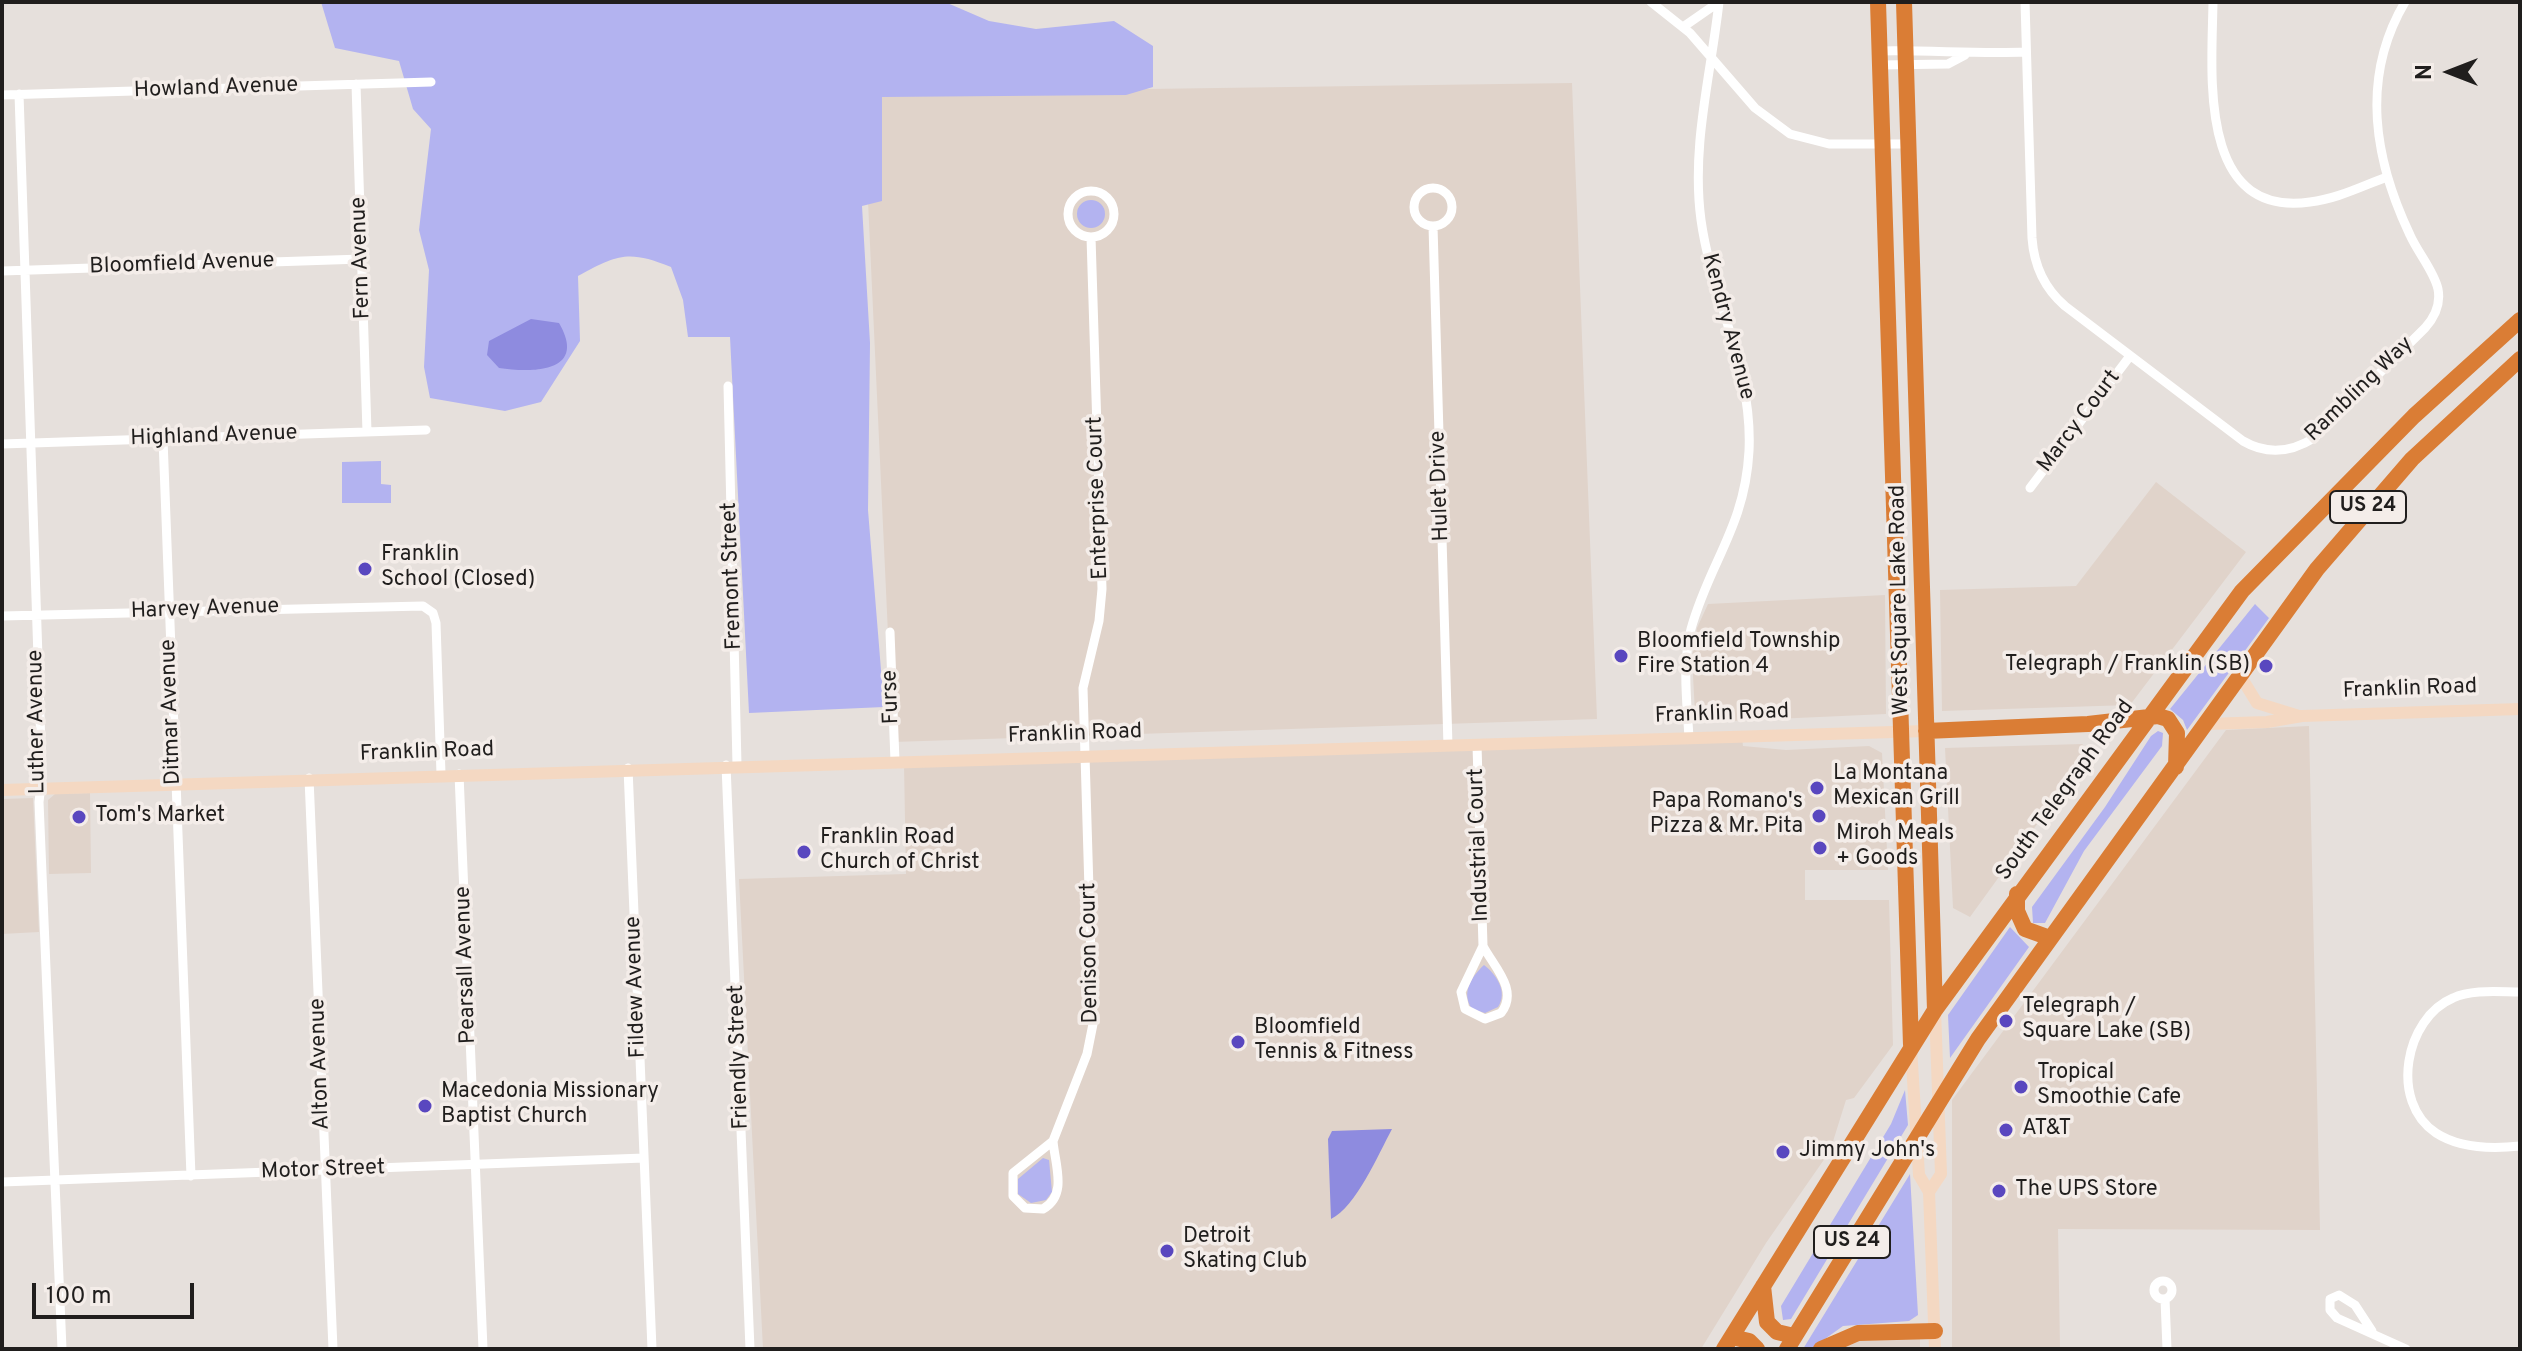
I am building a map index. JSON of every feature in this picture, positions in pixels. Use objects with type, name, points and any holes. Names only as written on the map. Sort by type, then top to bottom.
[{"type":"highway","name":"West Square Lake Road","points":[[1878,2],[1911,1045]]},
{"type":"highway","name":"West Square Lake Road","points":[[1904,2],[1935,1010]]},
{"type":"highway","name":"South Telegraph Road","points":[[1728,1343],[1911,1045],[2017,894],[2242,591],[2298,530],[2414,416],[2520,320]]},
{"type":"highway","name":"US 24","points":[[1790,1343],[1939,1099],[2050,938],[2208,724],[2317,569],[2369,506],[2446,426],[2520,359]]},
{"type":"highway","name":"Franklin Road","points":[[1926,731],[2088,724],[2148,716]]},
{"type":"highway","points":[[2148,716],[2168,719],[2174,724],[2176,767]]},
{"type":"highway","points":[[2017,894],[2017,911],[2025,929],[2050,938]]},
{"type":"highway","points":[[1763,1286],[1767,1322],[1790,1343]]},
{"type":"highway","points":[[1821,1349],[1858,1333],[1935,1331]]},
{"type":"highway","points":[[1728,1343],[1749,1341],[1757,1349]]},
{"type":"street","points":[[1651,2],[1683,27],[1761,114],[1790,134],[1829,144],[1909,144]]},
{"type":"street","points":[[1683,27],[1719,2]]},
{"type":"street","name":"Kendry Avenue","points":[[1689,738],[1685,673],[1690,633],[1739,516],[1749,448],[1745,387],[1700,216],[1700,132],[1719,2]]},
{"type":"street","name":"Rambling Way","points":[[2025,2],[2032,238],[2037,267],[2057,299],[2251,446],[2285,451],[2314,438],[2425,328],[2438,306],[2435,281],[2410,236],[2377,141],[2376,90],[2386,41],[2405,2]]},
{"type":"street","points":[[2213,2],[2216,126],[2224,156],[2236,175],[2262,195],[2298,203],[2323,200],[2387,177]]},
{"type":"street","points":[[1880,58],[1948,64],[1965,55],[2026,52]]},
{"type":"street","points":[[1880,58],[1906,58]]},
{"type":"street","name":"Howland Avenue","points":[[2,95],[431,82]]},
{"type":"street","name":"Fern Avenue","points":[[356,84],[367,432]]},
{"type":"street","name":"Luther Avenue","points":[[19,94],[62,1349]]},
{"type":"street","name":"Hulet Drive","points":[[1433,188],[1446,193],[1452,205],[1446,222],[1433,226],[1421,222],[1414,205],[1420,193],[1433,188]]},
{"type":"street","points":[[1090,190],[1108,198],[1114,215],[1108,229],[1091,237],[1076,232],[1067,214],[1076,195],[1090,190]]},
{"type":"street","name":"Hulet Drive","points":[[1433,226],[1448,746]]},
{"type":"street","name":"Enterprise Court","points":[[1085,757],[1084,680],[1102,602],[1091,237]]},
{"type":"street","name":"Bloomfield Avenue","points":[[2,271],[362,259]]},
{"type":"street","name":"Marcy Court","points":[[2030,488],[2130,356]]},
{"type":"street","name":"Fremont Street","points":[[728,386],[732,765]]},
{"type":"street","name":"Highland Avenue","points":[[2,444],[426,430]]},
{"type":"street","name":"Ditmar Avenue","points":[[163,439],[191,1176]]},
{"type":"street","name":"Harvey Avenue","points":[[2,616],[409,604],[428,608],[436,623],[441,774]]},
{"type":"street","name":"Furse","points":[[890,632],[895,761]]},
{"type":"street","name":"Franklin Road","points":[[2241,677],[2257,703],[2302,716]]},
{"type":"street","name":"Franklin Road","points":[[2208,724],[2267,722],[2302,716],[2520,709]]},
{"type":"street","name":"Franklin Road","points":[[2,790],[628,768],[1926,731]]},
{"type":"street","name":"Industrial Court","points":[[1477,745],[1483,946],[1461,992],[1465,1009],[1474,1017],[1485,1019],[1501,1013],[1509,997],[1507,986],[1483,946]]},
{"type":"street","name":"Denison Court","points":[[1053,1141],[1013,1173],[1013,1196],[1025,1208],[1043,1209],[1056,1198],[1059,1186],[1053,1141],[1092,1033],[1085,757]]},
{"type":"street","name":"Friendly Street","points":[[732,765],[750,1349]]},
{"type":"street","name":"Fildew Avenue","points":[[628,768],[652,1349]]},
{"type":"street","name":"Pearsall Avenue","points":[[459,774],[483,1349]]},
{"type":"street","name":"Alton Avenue","points":[[309,778],[333,1349]]},
{"type":"street","points":[[2520,992],[2456,996],[2433,1010],[2415,1035],[2409,1071],[2415,1104],[2436,1133],[2474,1146],[2520,1146]]},
{"type":"street","name":"West Square Lake Road","points":[[1929,1192],[1941,1174],[1935,1010]]},
{"type":"street","name":"West Square Lake Road","points":[[1911,1045],[1919,1175],[1929,1192],[1935,1349]]},
{"type":"street","name":"Motor Street","points":[[2,1182],[644,1158]]},
{"type":"street","points":[[2372,1331],[2350,1299],[2339,1295],[2330,1299],[2330,1310],[2337,1318],[2372,1331],[2406,1349]]},
{"type":"street","points":[[2165,1299],[2167,1349]]},
{"type":"shaded area","points":[[321,2],[945,2],[989,21],[1036,29],[1114,21],[1153,46],[1153,87],[1126,95],[882,97],[882,201],[862,206],[870,343],[868,510],[884,707],[749,713],[730,337],[688,337],[683,300],[671,267],[644,258],[624,257],[578,276],[580,341],[541,402],[505,411],[430,398],[424,367],[429,270],[419,230],[431,129],[413,109],[399,61],[335,48]]},
{"type":"shaded area","points":[[1572,83],[1597,719],[893,742],[863,93]]},
{"type":"shaded area","points":[[1091,200],[1101,204],[1105,214],[1101,224],[1091,228],[1081,224],[1077,214],[1081,204]]},
{"type":"shaded area","points":[[531,319],[559,323],[566,339],[566,352],[561,361],[540,369],[499,368],[487,355],[489,341]]},
{"type":"shaded area","points":[[381,461],[381,484],[391,485],[391,503],[342,503],[342,462]]},
{"type":"shaded area","points":[[2156,482],[2246,552],[2130,705],[1942,711],[1940,590],[2076,586]]},
{"type":"shaded area","points":[[1885,595],[1886,714],[1708,722],[1695,713],[1692,657],[1697,628],[1708,604]]},
{"type":"shaded area","points":[[2255,604],[2269,618],[2187,730],[2183,720],[2170,709]]},
{"type":"shaded area","points":[[2309,726],[2320,1230],[2058,1229],[2060,1347],[1952,1349],[1952,1100],[2226,730]]},
{"type":"shaded area","points":[[2158,731],[2163,733],[2162,746],[2084,851],[2045,923],[2033,923],[2032,907],[2105,807],[2151,736]]},
{"type":"shaded area","points":[[1742,738],[1743,746],[1786,750],[1869,746],[1882,753],[1888,870],[1805,870],[1805,900],[1889,900],[1893,1045],[1854,1098],[1846,1100],[1830,1151],[1766,1243],[1701,1349],[763,1349],[739,879],[906,874],[904,765]]},
{"type":"shaded area","points":[[2082,744],[2090,751],[1970,917],[1953,908],[1945,748]]},
{"type":"shaded area","points":[[90,793],[91,873],[49,874],[48,800],[55,794]]},
{"type":"shaded area","points":[[33,798],[39,932],[2,934],[2,799]]},
{"type":"shaded area","points":[[2010,927],[2029,947],[1950,1058],[1948,1015]]},
{"type":"shaded area","points":[[1484,965],[1497,979],[1502,996],[1498,1007],[1485,1013],[1472,1009],[1467,997],[1472,980]]},
{"type":"shaded area","points":[[1905,1090],[1908,1125],[1791,1319],[1783,1320],[1781,1306],[1891,1124]]},
{"type":"shaded area","points":[[1392,1129],[1358,1192],[1331,1219],[1328,1139],[1332,1131]]},
{"type":"shaded area","points":[[1043,1158],[1049,1160],[1052,1192],[1046,1200],[1031,1203],[1018,1194],[1018,1179]]},
{"type":"shaded area","points":[[1910,1174],[1918,1315],[1909,1321],[1843,1326],[1811,1349],[1803,1349]]},
{"type":"shaded area","points":[[1920,1339],[1920,1349],[1834,1349],[1856,1340]]},
{"type":"place","name":"Franklin School (Closed)","points":[[365,569]]},
{"type":"place","name":"Bloomfield Township Fire Station 4","points":[[1621,656]]},
{"type":"place","name":"Telegraph / Franklin (SB)","points":[[2266,666]]},
{"type":"place","name":"La Montana Mexican Grill","points":[[1817,788]]},
{"type":"place","name":"Papa Romano's Pizza & Mr. Pita","points":[[1819,816]]},
{"type":"place","name":"Tom's Market","points":[[79,817]]},
{"type":"place","name":"Miroh Meals + Goods","points":[[1820,848]]},
{"type":"place","name":"Franklin Road Church of Christ","points":[[804,852]]},
{"type":"place","name":"Telegraph / Square Lake (SB)","points":[[2006,1021]]},
{"type":"place","name":"Bloomfield Tennis & Fitness","points":[[1238,1042]]},
{"type":"place","name":"Tropical Smoothie Cafe","points":[[2021,1087]]},
{"type":"place","name":"Macedonia Missionary Baptist Church","points":[[425,1106]]},
{"type":"place","name":"AT&T","points":[[2006,1130]]},
{"type":"place","name":"Jimmy John's","points":[[1783,1152]]},
{"type":"place","name":"The UPS Store","points":[[1999,1191]]},
{"type":"place","name":"Detroit Skating Club","points":[[1167,1251]]}]
